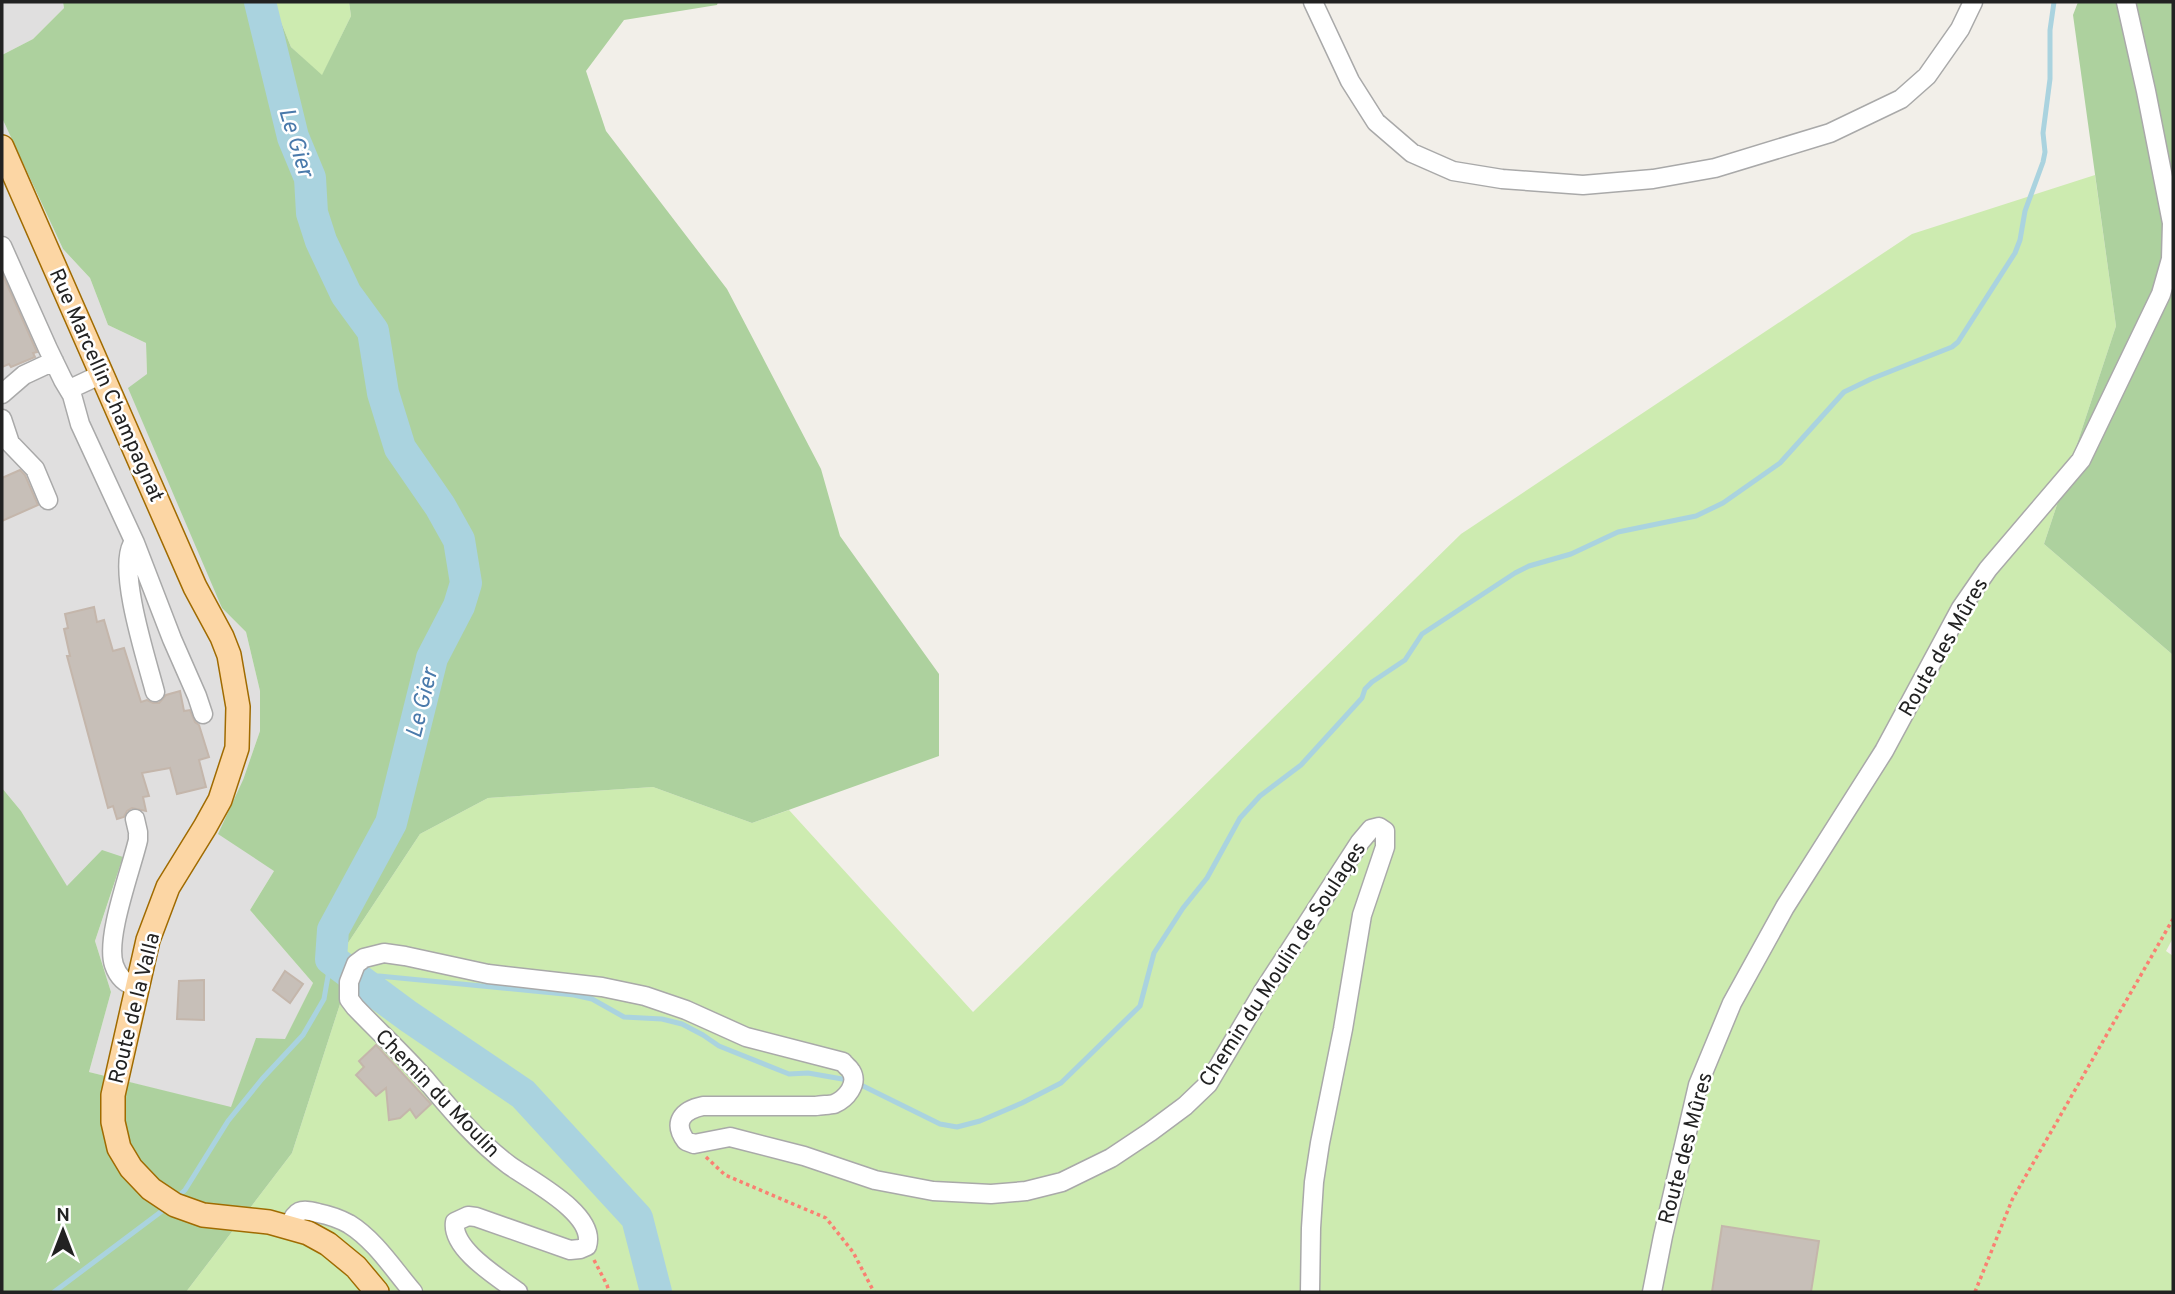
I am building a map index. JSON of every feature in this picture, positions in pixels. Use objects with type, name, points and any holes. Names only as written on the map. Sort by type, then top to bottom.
[{"type":"main road","name":"Rue Marcellin Champagnat","points":[[2,147],[195,587],[215,622]]},
{"type":"main road","name":"Route de la Valla","points":[[215,622],[229,655],[235,682],[238,707],[237,748],[220,800],[168,887],[148,940],[113,1095],[113,1122],[119,1148],[131,1168],[151,1189],[175,1205],[203,1215],[269,1222],[308,1233],[328,1244],[356,1267],[377,1292]]},
{"type":"street","points":[[1313,2],[1350,81],[1376,122],[1412,153],[1453,171],[1502,179],[1583,185],[1715,168],[1830,134],[1901,99],[1927,76],[1960,29],[1973,2]]},
{"type":"street","name":"Route des Mûres","points":[[1652,1292],[1698,1085],[1732,1003],[1785,907],[1884,751],[1961,608],[1988,569],[2081,460],[2161,294],[2171,259],[2172,223],[2126,2]]},
{"type":"street","points":[[2,246],[69,389],[80,424],[135,543],[203,713]]},
{"type":"street","points":[[2,394],[24,375],[54,361]]},
{"type":"street","points":[[69,389],[102,374]]},
{"type":"street","points":[[2,419],[10,443],[35,469],[48,500]]},
{"type":"street","points":[[135,543],[128,554],[128,570],[155,692]]},
{"type":"street","points":[[135,819],[138,840],[111,950],[113,964],[119,976],[128,985],[137,987]]},
{"type":"street","name":"Chemin du Moulin de Soulages","points":[[704,1143],[716,1138],[730,1137],[804,1156],[875,1180],[933,1191],[991,1194],[1026,1191],[1062,1182],[1111,1158],[1150,1132],[1185,1106],[1208,1084],[1262,993],[1360,842],[1371,829],[1379,827],[1385,831],[1385,847],[1362,915],[1314,1182],[1310,1292]]},
{"type":"street","name":"Chemin du Moulin","points":[[587,1246],[588,1232],[583,1221],[567,1205],[507,1164],[463,1125],[425,1079],[355,1007],[349,999],[349,982],[356,964],[364,958],[384,953],[488,974],[613,989],[645,996],[686,1010],[746,1037],[843,1062],[851,1070],[851,1090],[843,1099],[833,1104],[692,1108],[680,1120],[681,1135],[694,1144],[704,1143]]},
{"type":"street","points":[[289,1227],[293,1216],[308,1210],[348,1224],[366,1237],[414,1292]]},
{"type":"street","points":[[518,1292],[463,1248],[454,1229],[455,1222],[468,1216],[477,1217],[570,1250],[587,1246]]},
{"type":"path","points":[[1975,1292],[2012,1200],[2173,919]]},
{"type":"path","points":[[704,1143],[706,1159],[725,1175],[826,1218],[853,1252],[874,1292]]},
{"type":"path","points":[[587,1246],[609,1292]]},
{"type":"shaded area","points":[[2,2],[63,2],[64,8],[33,39],[2,55]]},
{"type":"shaded area","points":[[2,118],[63,249],[90,278],[108,325],[146,343],[147,374],[222,608],[246,632],[260,691],[260,731],[243,780],[274,871],[250,910],[313,983],[285,1040],[256,1039],[231,1108],[89,1072],[111,992],[95,941],[123,858],[102,851],[67,887],[21,811],[2,788]]},
{"type":"green space","points":[[63,2],[273,2],[291,47],[322,75],[351,16],[349,2],[718,2],[717,5],[624,20],[586,71],[606,131],[727,289],[821,469],[840,536],[939,674],[939,756],[752,823],[653,787],[488,798],[420,834],[346,946],[350,973],[292,1153],[186,1292],[2,1292],[2,788],[21,811],[67,886],[102,850],[123,857],[95,941],[111,992],[89,1072],[231,1107],[256,1038],[285,1039],[313,983],[250,910],[274,871],[218,834],[243,780],[260,731],[260,691],[246,632],[222,608],[128,388],[147,374],[146,343],[108,325],[90,278],[63,249],[2,118],[2,55],[33,39],[64,8]]},
{"type":"green space","points":[[273,2],[349,2],[351,16],[322,76],[291,47]]},
{"type":"green space","points":[[2078,2],[2173,2],[2173,655],[2044,544],[2116,326],[2073,15]]},
{"type":"green space","points":[[2095,175],[2116,326],[2044,544],[2173,655],[2173,938],[2166,951],[2173,956],[2173,1292],[186,1292],[292,1153],[350,973],[346,946],[420,834],[488,798],[653,787],[752,823],[789,810],[973,1012],[1461,534],[1912,234]]},
{"type":"building","points":[[2,273],[37,352],[33,353],[35,357],[11,367],[9,364],[2,367]]},
{"type":"building","points":[[20,470],[25,475],[38,505],[2,521],[2,478]]},
{"type":"building","points":[[94,607],[97,622],[104,620],[113,651],[124,648],[141,702],[147,700],[159,703],[166,695],[180,691],[184,711],[190,710],[199,725],[209,757],[199,760],[206,787],[177,794],[170,768],[142,773],[149,796],[143,797],[146,811],[132,808],[124,817],[117,819],[113,806],[108,808],[67,656],[70,656],[64,629],[68,628],[65,614]]},
{"type":"building","points":[[285,971],[303,984],[290,1003],[273,990]]},
{"type":"building","points":[[204,980],[204,1020],[177,1019],[179,981]]},
{"type":"building","points":[[376,1045],[431,1104],[416,1118],[410,1109],[400,1118],[389,1120],[386,1088],[376,1096],[356,1075],[364,1067],[359,1061]]},
{"type":"building","points":[[1722,1226],[1819,1241],[1811,1292],[1712,1292]]},
{"type":"waterway","name":"Le Gier","points":[[260,2],[293,137],[310,178],[312,213],[321,241],[346,294],[373,331],[383,393],[400,448],[440,506],[459,540],[466,583],[459,606],[432,658],[391,823],[333,930],[331,959],[408,1016],[523,1094],[637,1218],[656,1292]]},
{"type":"waterway","points":[[857,1083],[940,1124],[957,1127],[980,1121],[1061,1083],[1140,1006],[1154,953],[1183,908],[1207,878],[1240,818],[1260,796],[1301,765],[1362,698],[1365,689],[1372,682],[1405,660],[1422,634],[1529,566],[1571,554],[1618,532],[1696,516],[1723,503],[1780,463],[1844,392],[1952,347],[1958,342],[2015,253],[2025,211],[2043,162],[2054,2]]},
{"type":"waterway","points":[[175,1199],[185,1190],[228,1121],[303,1035],[324,999],[331,959]]},
{"type":"waterway","points":[[357,978],[379,976],[574,995],[592,999],[624,1017],[662,1019],[682,1024],[719,1046],[789,1074],[808,1073],[848,1080]]},
{"type":"waterway","points":[[54,1292],[166,1208]]}]
